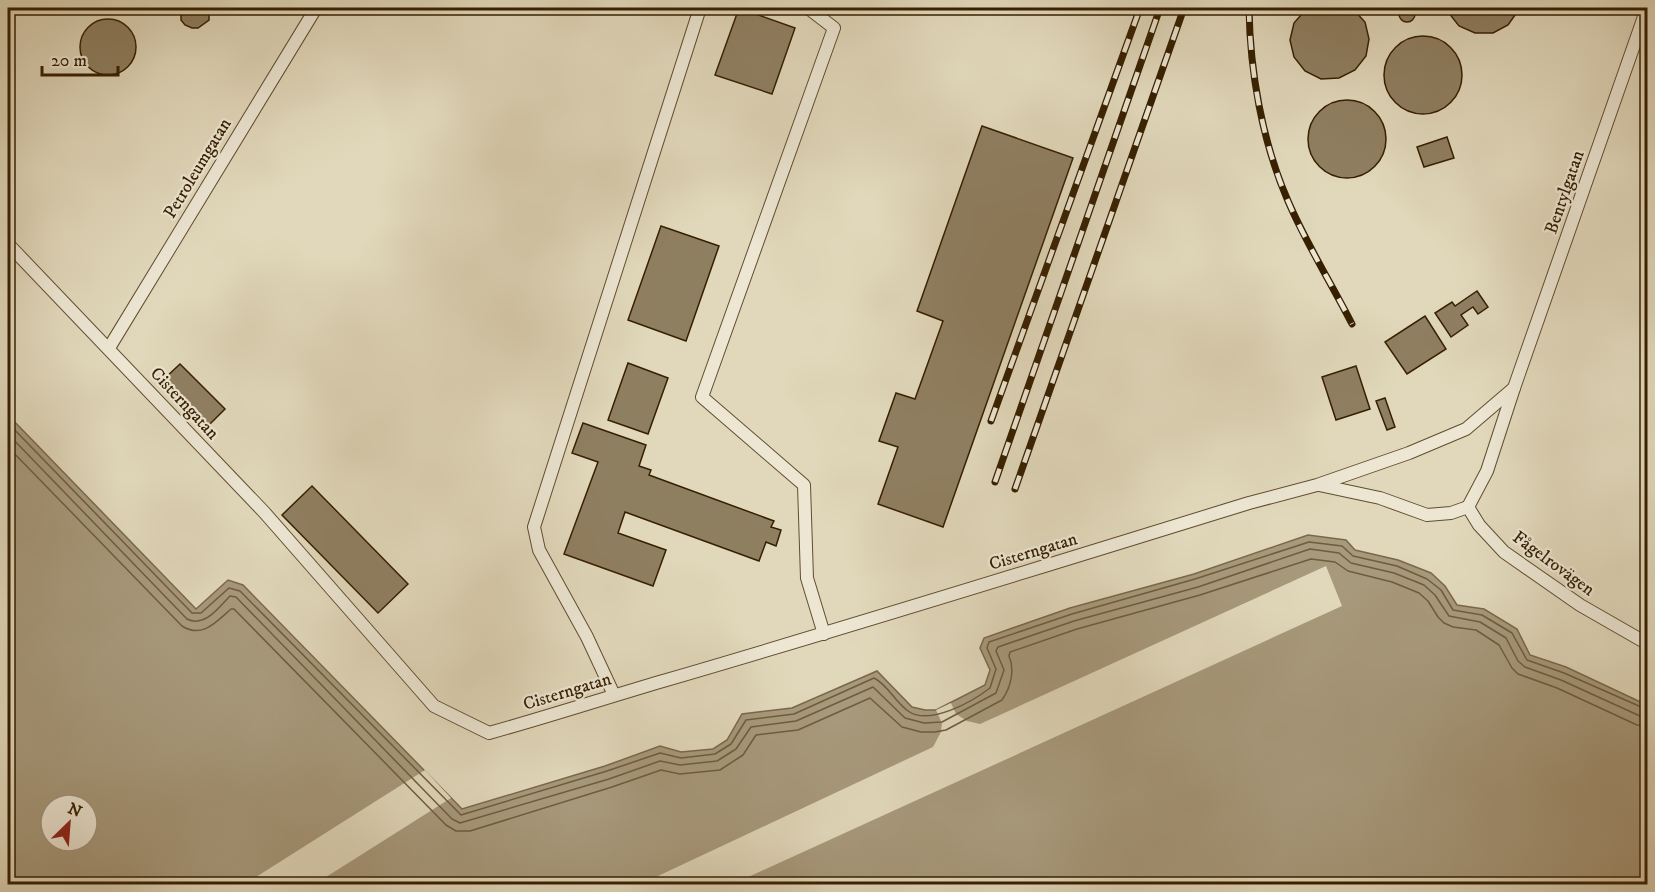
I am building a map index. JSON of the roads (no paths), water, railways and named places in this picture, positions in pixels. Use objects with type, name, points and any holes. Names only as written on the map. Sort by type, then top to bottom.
[{"type":"lane","name":"Petroleumgatan","points":[[109,348],[316,8]]},
{"type":"lane","points":[[614,695],[587,637],[539,550],[534,526],[700,8]]},
{"type":"lane","points":[[808,8],[834,28],[702,397],[804,485],[807,578],[824,634]]},
{"type":"lane","name":"Bentylgatan","points":[[1514,388],[1647,8]]},
{"type":"lane","name":"Cisterngatan","points":[[8,243],[264,512],[434,706],[489,733],[824,634],[1249,503],[1317,485],[1409,453],[1466,429],[1514,388]]},
{"type":"lane","points":[[1468,507],[1487,471],[1514,388]]},
{"type":"lane","name":"Cisterngatan","points":[[1317,485],[1380,498],[1427,515],[1451,513],[1468,507]]},
{"type":"lane","name":"Fågelrovägen","points":[[1468,507],[1479,525],[1504,552],[1580,605],[1647,644]]},
{"type":"water","points":[[8,415],[196,609],[228,580],[243,585],[462,809],[605,766],[660,746],[681,752],[713,749],[727,740],[742,714],[792,708],[877,671],[912,707],[936,710],[985,685],[990,670],[980,648],[984,638],[1070,608],[1194,574],[1308,535],[1346,540],[1355,550],[1398,560],[1431,573],[1445,586],[1457,605],[1484,609],[1517,629],[1530,655],[1566,667],[1647,705],[1647,884],[8,884]]},
{"type":"railway","points":[[991,421],[1140,8]]},
{"type":"railway","points":[[995,482],[1160,8]]},
{"type":"railway","points":[[1015,489],[1184,8]]},
{"type":"railway","points":[[1249,8],[1255,81],[1271,155],[1295,217],[1352,324]]}]
